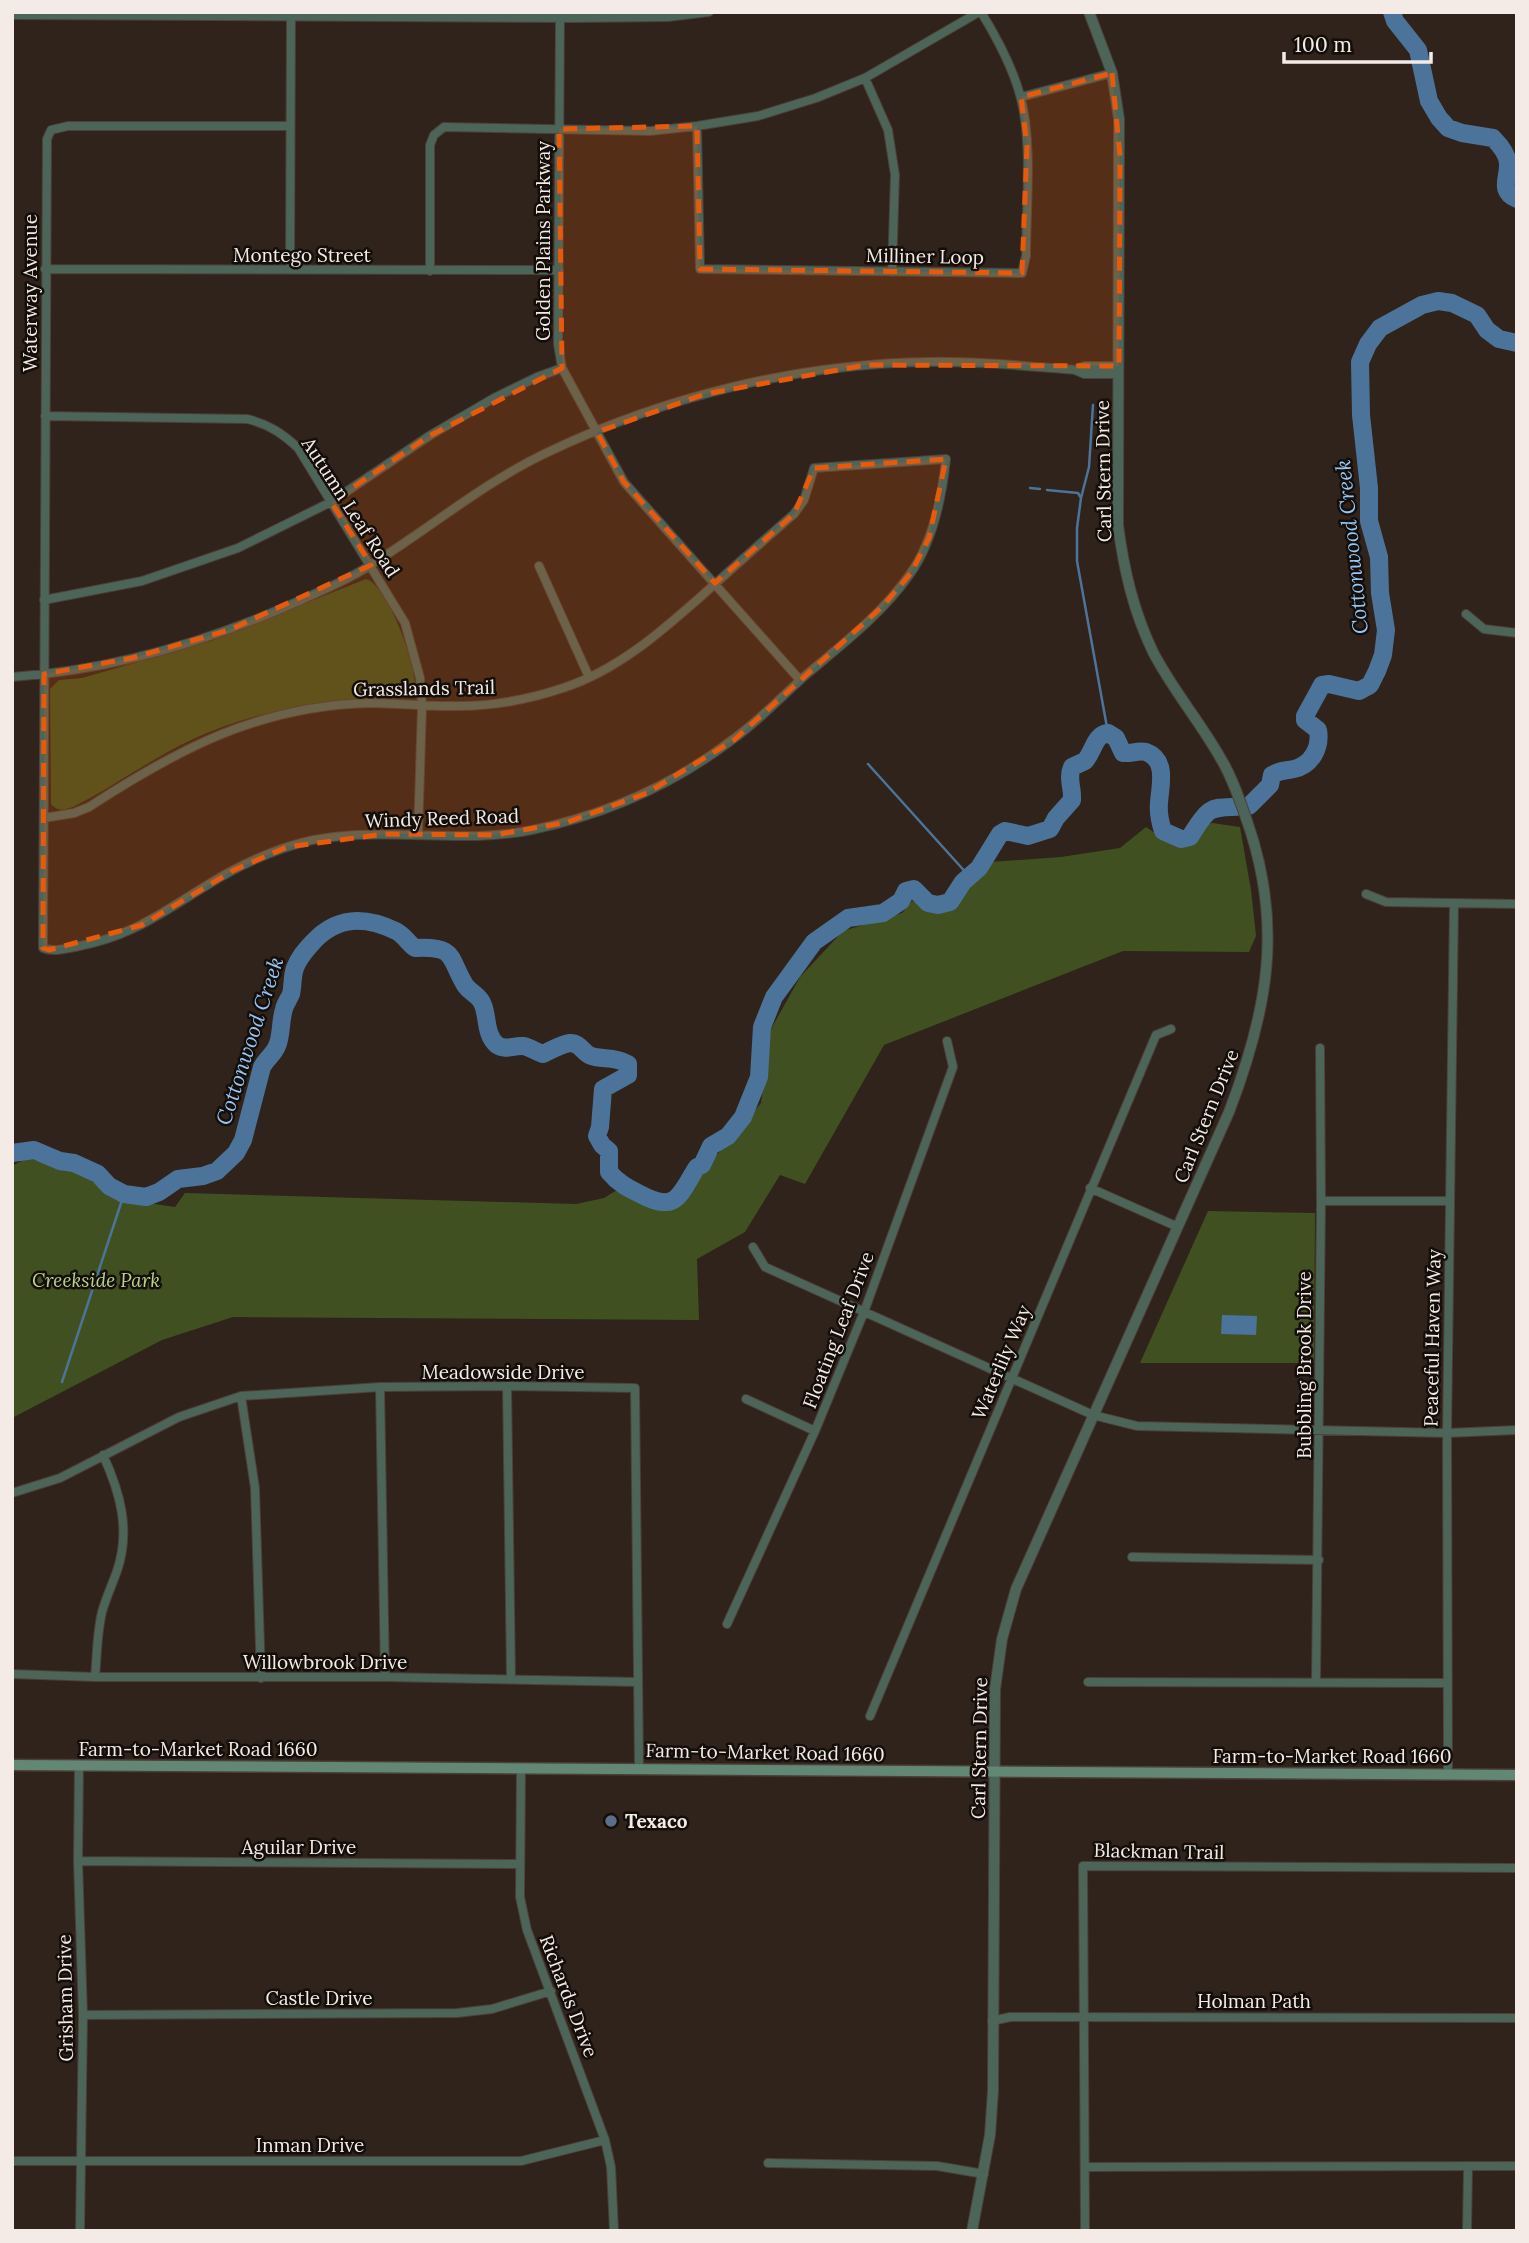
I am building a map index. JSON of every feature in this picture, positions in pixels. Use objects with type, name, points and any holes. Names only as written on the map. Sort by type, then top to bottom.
[{"type":"main road","name":"Farm-to-Market Road 1660","points":[[12,1765],[1517,1775]]},
{"type":"street","points":[[12,15],[668,17],[709,12]]},
{"type":"street","name":"Milliner Loop","points":[[430,271],[430,145],[434,135],[444,127],[650,131],[758,116],[816,98],[864,78],[980,12],[1004,54],[1021,97],[1027,146],[1026,256],[1022,273],[700,270],[697,126]]},
{"type":"street","name":"Carl Stern Drive","points":[[972,2231],[990,2135],[993,2091],[995,1689],[1002,1639],[1016,1589],[1250,1060],[1259,1021],[1268,953],[1264,886],[1255,842],[1223,762],[1155,654],[1130,595],[1121,549],[1118,525],[1119,119],[1112,73],[1089,12]]},
{"type":"street","points":[[290,270],[291,14]]},
{"type":"street","name":"Golden Plains Parkway","points":[[559,15],[558,344],[562,368],[624,482],[800,680]]},
{"type":"street","points":[[1021,97],[1112,73]]},
{"type":"street","points":[[864,78],[888,130],[895,175],[892,272]]},
{"type":"street","name":"Waterway Avenue","points":[[43,948],[47,139],[51,131],[68,126],[289,126]]},
{"type":"street","name":"Montego Street","points":[[46,269],[559,270]]},
{"type":"street","points":[[12,677],[65,673],[229,631],[342,581],[371,565],[483,488],[544,454],[643,414],[705,394],[760,381],[866,365],[928,362],[1075,370],[1084,374],[1119,370]]},
{"type":"street","points":[[44,600],[142,581],[238,548],[331,502],[429,436],[494,398],[562,368]]},
{"type":"street","name":"Autumn Leaf Road","points":[[45,416],[247,419],[265,423],[282,433],[298,448],[405,623],[415,653],[422,706],[418,835]]},
{"type":"street","name":"Grasslands Trail","points":[[44,818],[74,813],[89,807],[177,753],[256,721],[328,707],[369,704],[461,706],[510,701],[564,688],[617,662],[657,635],[794,513],[804,500],[814,468],[946,459]]},
{"type":"street","name":"Windy Reed Road","points":[[43,948],[55,950],[121,934],[164,914],[234,870],[287,847],[325,838],[385,834],[495,835],[529,831],[588,815],[647,793],[734,740],[883,606],[911,573],[929,538],[944,481],[946,459]]},
{"type":"street","points":[[539,566],[589,677]]},
{"type":"street","points":[[1466,614],[1484,629],[1517,633]]},
{"type":"street","points":[[1366,894],[1385,902],[1517,904]]},
{"type":"street","name":"Peaceful Haven Way","points":[[1448,1774],[1447,1433],[1454,903]]},
{"type":"street","name":"Waterlily Way","points":[[870,1716],[1156,1035],[1171,1029]]},
{"type":"street","name":"Floating Leaf Drive","points":[[727,1624],[815,1431],[863,1312],[953,1067],[947,1041]]},
{"type":"street","name":"Bubbling Brook Drive","points":[[1316,1682],[1319,1560],[1320,1048]]},
{"type":"street","points":[[1090,1188],[1178,1227]]},
{"type":"street","points":[[1321,1201],[1450,1201]]},
{"type":"street","points":[[753,1247],[765,1267],[1093,1415],[1137,1426],[1447,1433],[1517,1430]]},
{"type":"street","points":[[507,1386],[511,1679]]},
{"type":"street","points":[[380,1387],[385,1677]]},
{"type":"street","name":"Meadowside Drive","points":[[12,1493],[60,1478],[179,1417],[240,1396],[380,1387],[635,1388],[639,1768]]},
{"type":"street","points":[[240,1396],[255,1488],[261,1678]]},
{"type":"street","points":[[746,1399],[815,1431]]},
{"type":"street","points":[[96,1677],[98,1631],[107,1593],[118,1569],[123,1547],[124,1520],[120,1499],[103,1455]]},
{"type":"street","points":[[1132,1557],[1319,1560]]},
{"type":"street","name":"Willowbrook Drive","points":[[12,1674],[638,1682]]},
{"type":"street","points":[[1088,1682],[1446,1683]]},
{"type":"street","name":"Grisham Drive","points":[[79,1765],[78,1861],[83,2015],[80,2231]]},
{"type":"street","name":"Richards Drive","points":[[521,1769],[520,1897],[527,1930],[606,2140],[611,2167],[614,2231]]},
{"type":"street","name":"Aguilar Drive","points":[[78,1861],[519,1864]]},
{"type":"street","name":"Blackman Trail","points":[[1085,2231],[1083,1866],[1517,1868]]},
{"type":"street","name":"Castle Drive","points":[[83,2015],[457,2013],[492,2009],[551,1991]]},
{"type":"street","name":"Holman Path","points":[[992,2021],[1010,2017],[1517,2018]]},
{"type":"street","name":"Inman Drive","points":[[12,2161],[521,2161],[606,2140]]},
{"type":"street","points":[[768,2163],[937,2166],[984,2174]]},
{"type":"street","points":[[1085,2166],[1517,2166]]},
{"type":"street","points":[[1467,2231],[1468,2167]]},
{"type":"highlighted area","points":[[1112,73],[1120,156],[1119,366],[866,365],[705,394],[597,432],[624,482],[715,583],[794,514],[814,468],[946,459],[929,538],[911,573],[883,606],[734,740],[647,793],[568,822],[495,835],[385,834],[287,847],[234,870],[142,925],[49,950],[43,948],[44,674],[132,658],[229,630],[371,565],[331,502],[429,436],[562,368],[559,129],[697,126],[700,269],[1022,273],[1027,146],[1021,97]]},
{"type":"green space","points":[[366,579],[375,585],[383,596],[400,628],[415,679],[412,695],[407,698],[323,703],[241,720],[174,748],[73,807],[61,810],[51,804],[50,689],[59,680],[82,678],[211,641]]},
{"type":"green space","name":"Creekside Park","points":[[1212,823],[1240,827],[1256,936],[1249,952],[1123,951],[884,1045],[805,1184],[780,1175],[745,1232],[697,1259],[699,1320],[233,1317],[162,1340],[12,1418],[12,1166],[27,1158],[83,1174],[114,1198],[175,1207],[185,1193],[576,1204],[604,1198],[617,1190],[670,1210],[761,1103],[771,1029],[800,977],[843,931],[902,913],[912,901],[938,913],[957,904],[967,886],[989,862],[1061,857],[1120,848],[1146,827],[1164,839],[1189,843],[1202,826]]},
{"type":"green space","points":[[1208,1211],[1315,1213],[1314,1363],[1140,1363]]},
{"type":"water","points":[[1222,1315],[1257,1316],[1256,1335],[1221,1334]]},
{"type":"waterway","name":"Cottonwood Creek","points":[[1392,12],[1395,21],[1418,50],[1429,101],[1439,118],[1448,128],[1493,138],[1496,141],[1507,159],[1506,188],[1511,196],[1517,199]]},
{"type":"waterway","name":"Cottonwood Creek","points":[[12,1153],[34,1150],[60,1161],[74,1163],[98,1174],[109,1186],[124,1194],[146,1197],[178,1179],[217,1171],[236,1153],[243,1140],[262,1067],[279,1042],[285,1005],[291,994],[294,971],[299,960],[322,933],[342,923],[362,921],[396,931],[415,948],[445,951],[453,960],[465,985],[482,1002],[489,1031],[493,1041],[500,1047],[523,1046],[543,1054],[573,1043],[589,1055],[628,1064],[628,1075],[603,1089],[597,1136],[609,1151],[609,1172],[616,1179],[652,1200],[670,1202],[681,1193],[697,1167],[702,1165],[711,1146],[728,1136],[743,1117],[759,1077],[762,1027],[774,997],[814,942],[848,918],[883,913],[901,901],[906,891],[914,889],[928,903],[938,905],[950,902],[963,882],[979,868],[1000,834],[1005,831],[1028,836],[1050,829],[1072,800],[1072,767],[1085,761],[1103,734],[1108,733],[1116,738],[1123,753],[1146,752],[1157,761],[1161,774],[1159,810],[1162,828],[1181,839],[1190,837],[1208,812],[1219,808],[1249,806],[1270,785],[1272,775],[1306,764],[1314,754],[1319,736],[1318,730],[1305,720],[1305,716],[1322,685],[1329,684],[1359,691],[1370,685],[1383,655],[1386,630],[1380,593],[1379,557],[1369,521],[1369,488],[1361,415],[1360,362],[1368,344],[1380,328],[1422,305],[1438,301],[1452,303],[1477,315],[1487,330],[1499,339],[1517,343]]},
{"type":"waterway","points":[[1081,498],[1089,467],[1093,405]]},
{"type":"waterway","points":[[1030,488],[1040,489]]},
{"type":"waterway","points":[[1047,490],[1078,493],[1081,498],[1077,561],[1108,733]]},
{"type":"waterway","points":[[868,764],[969,876]]},
{"type":"waterway","points":[[62,1382],[124,1194]]},
{"type":"place","name":"Texaco","points":[[611,1821]]}]
